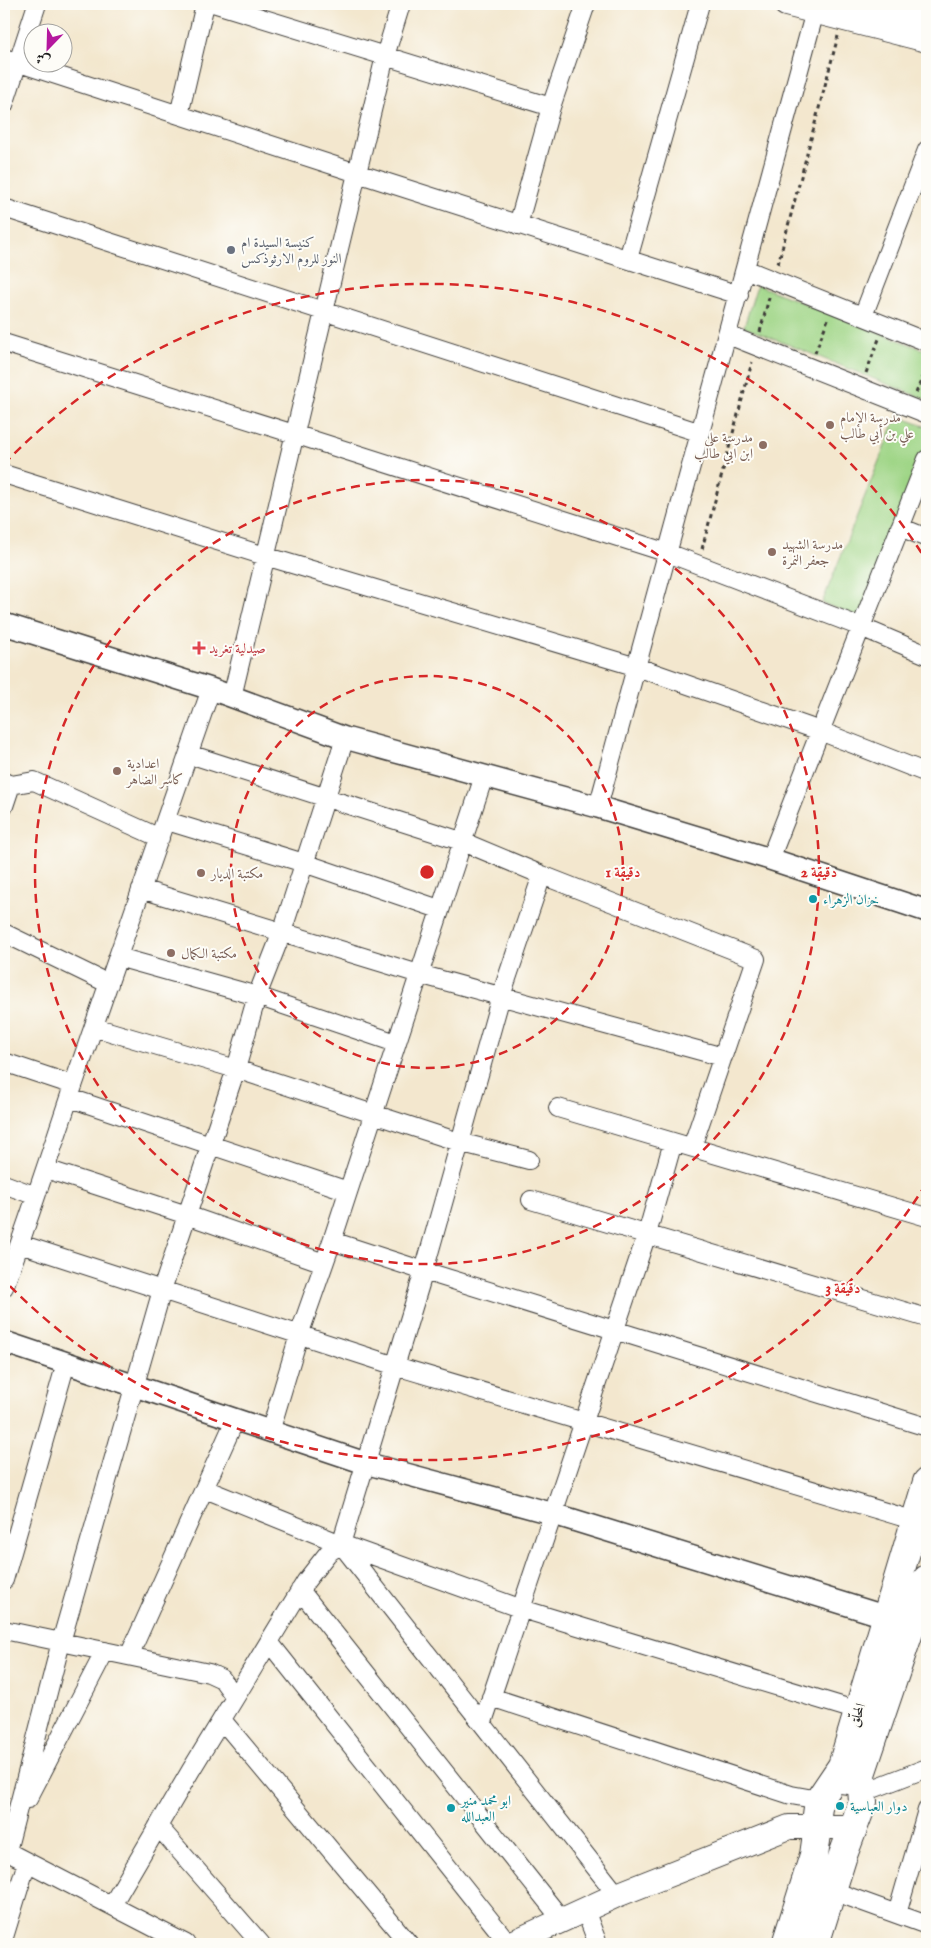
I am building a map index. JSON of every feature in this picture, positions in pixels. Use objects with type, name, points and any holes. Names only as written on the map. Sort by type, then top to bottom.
[{"type":"highway","name":"المحلّق","points":[[786,1944],[814,1855],[818,1826],[817,1815],[826,1791],[842,1766],[927,1482]]},
{"type":"highway","name":"المحلّق","points":[[818,1943],[843,1855],[863,1802],[861,1774],[927,1583]]},
{"type":"main road","points":[[786,4],[816,7],[927,40]]},
{"type":"main road","points":[[856,4],[927,22]]},
{"type":"main road","points":[[510,1944],[617,1895],[789,1828],[818,1826],[854,1827]]},
{"type":"street","points":[[4,105],[11,60],[37,4]]},
{"type":"street","points":[[179,115],[205,4]]},
{"type":"street","points":[[216,4],[551,107]]},
{"type":"street","points":[[232,697],[385,56],[401,4]]},
{"type":"street","points":[[518,225],[551,107],[586,4]]},
{"type":"street","points":[[628,259],[700,4]]},
{"type":"street","points":[[598,807],[816,7]]},
{"type":"street","points":[[11,60],[357,174],[738,294]]},
{"type":"street","points":[[863,316],[927,150]]},
{"type":"street","points":[[4,208],[701,433]]},
{"type":"street","points":[[745,270],[927,342]]},
{"type":"street","points":[[728,335],[927,414]]},
{"type":"street","points":[[4,343],[668,553],[861,627],[927,655]]},
{"type":"street","points":[[770,859],[927,459]]},
{"type":"street","points":[[4,474],[265,556],[637,667],[820,731],[927,773]]},
{"type":"street","points":[[900,527],[927,538]]},
{"type":"street","points":[[4,624],[210,689],[345,738],[598,807],[770,859],[927,911]]},
{"type":"street","points":[[4,1285],[46,1169],[141,889],[167,821],[210,689]]},
{"type":"street","points":[[186,1944],[5,1851],[13,1828],[62,1642],[162,1290],[236,1069],[257,996],[282,932],[345,738]]},
{"type":"street","points":[[189,754],[461,841],[756,959],[692,1148]]},
{"type":"street","points":[[270,1432],[299,1335],[332,1241],[461,841],[484,776]]},
{"type":"street","points":[[4,806],[8,783],[34,781],[160,838]]},
{"type":"street","points":[[167,821],[304,863],[440,909]]},
{"type":"street","points":[[112,1905],[300,1590],[328,1553],[341,1544],[424,1272],[501,996],[542,875]]},
{"type":"street","points":[[141,889],[419,974],[723,1057]]},
{"type":"street","points":[[4,932],[109,984]]},
{"type":"street","points":[[118,957],[257,996],[396,1043]]},
{"type":"street","points":[[94,1027],[236,1069],[459,1142],[529,1160]]},
{"type":"street","points":[[4,1062],[71,1091],[210,1145],[348,1191]]},
{"type":"street","points":[[558,1108],[927,1217]]},
{"type":"street","points":[[483,1722],[586,1421],[614,1330],[647,1234],[673,1142]]},
{"type":"street","points":[[46,1169],[187,1215],[324,1263]]},
{"type":"street","points":[[4,1184],[36,1196]]},
{"type":"street","points":[[531,1200],[927,1318]]},
{"type":"street","points":[[332,1241],[424,1272],[927,1427]]},
{"type":"street","points":[[20,1244],[396,1366],[586,1421],[916,1521]]},
{"type":"street","points":[[4,1342],[365,1463],[554,1514],[886,1617]]},
{"type":"street","points":[[4,1580],[66,1363]]},
{"type":"street","points":[[129,1656],[235,1420]]},
{"type":"street","points":[[205,1490],[341,1544],[522,1609],[858,1711]]},
{"type":"street","points":[[341,1544],[483,1722],[617,1895]]},
{"type":"street","points":[[300,1590],[562,1920]]},
{"type":"street","points":[[4,1630],[209,1673],[222,1679],[235,1697]]},
{"type":"street","points":[[269,1642],[510,1944]]},
{"type":"street","points":[[13,1828],[105,1651]]},
{"type":"street","points":[[492,1697],[791,1795],[862,1787],[875,1788],[926,1769]]},
{"type":"street","points":[[222,1720],[409,1944]]},
{"type":"street","points":[[897,1914],[927,1810]]},
{"type":"street","points":[[158,1826],[262,1944]]},
{"type":"street","points":[[4,1937],[27,1862]]},
{"type":"street","points":[[833,1891],[927,1925]]},
{"type":"street","points":[[585,1910],[598,1944]]},
{"type":"path","points":[[810,367],[833,304]]},
{"type":"path","points":[[861,388],[885,325]]},
{"type":"path","points":[[910,407],[927,366]]},
{"type":"green space","points":[[757,285],[927,351],[927,400],[744,327]]},
{"type":"green space","points":[[897,416],[927,427],[927,444],[860,617],[822,603]]},
{"type":"place","name":"كنيسة السيدة ام النور للروم الارثوذكس","points":[[231,250]]},
{"type":"place","name":"مدرسة الإمام علي بن أبي طالب","points":[[830,425]]},
{"type":"place","name":"مدرسة علي ابن ابي طالب","points":[[763,445]]},
{"type":"place","name":"مدرسة الشهيد جعفر النمرة","points":[[772,552]]},
{"type":"place","name":"صيدلية تغريد","points":[[199,648]]},
{"type":"place","name":"اعدادية كاسر الضاهر","points":[[117,771]]},
{"type":"place","name":"مكتبة الديار","points":[[201,873]]},
{"type":"place","name":"خزان الزهراء","points":[[813,899]]},
{"type":"place","name":"مكتبة الكمال","points":[[171,953]]},
{"type":"place","name":"دوار العباسية","points":[[840,1806]]},
{"type":"place","name":"ابو محمد منير العبدالله","points":[[451,1808]]}]
